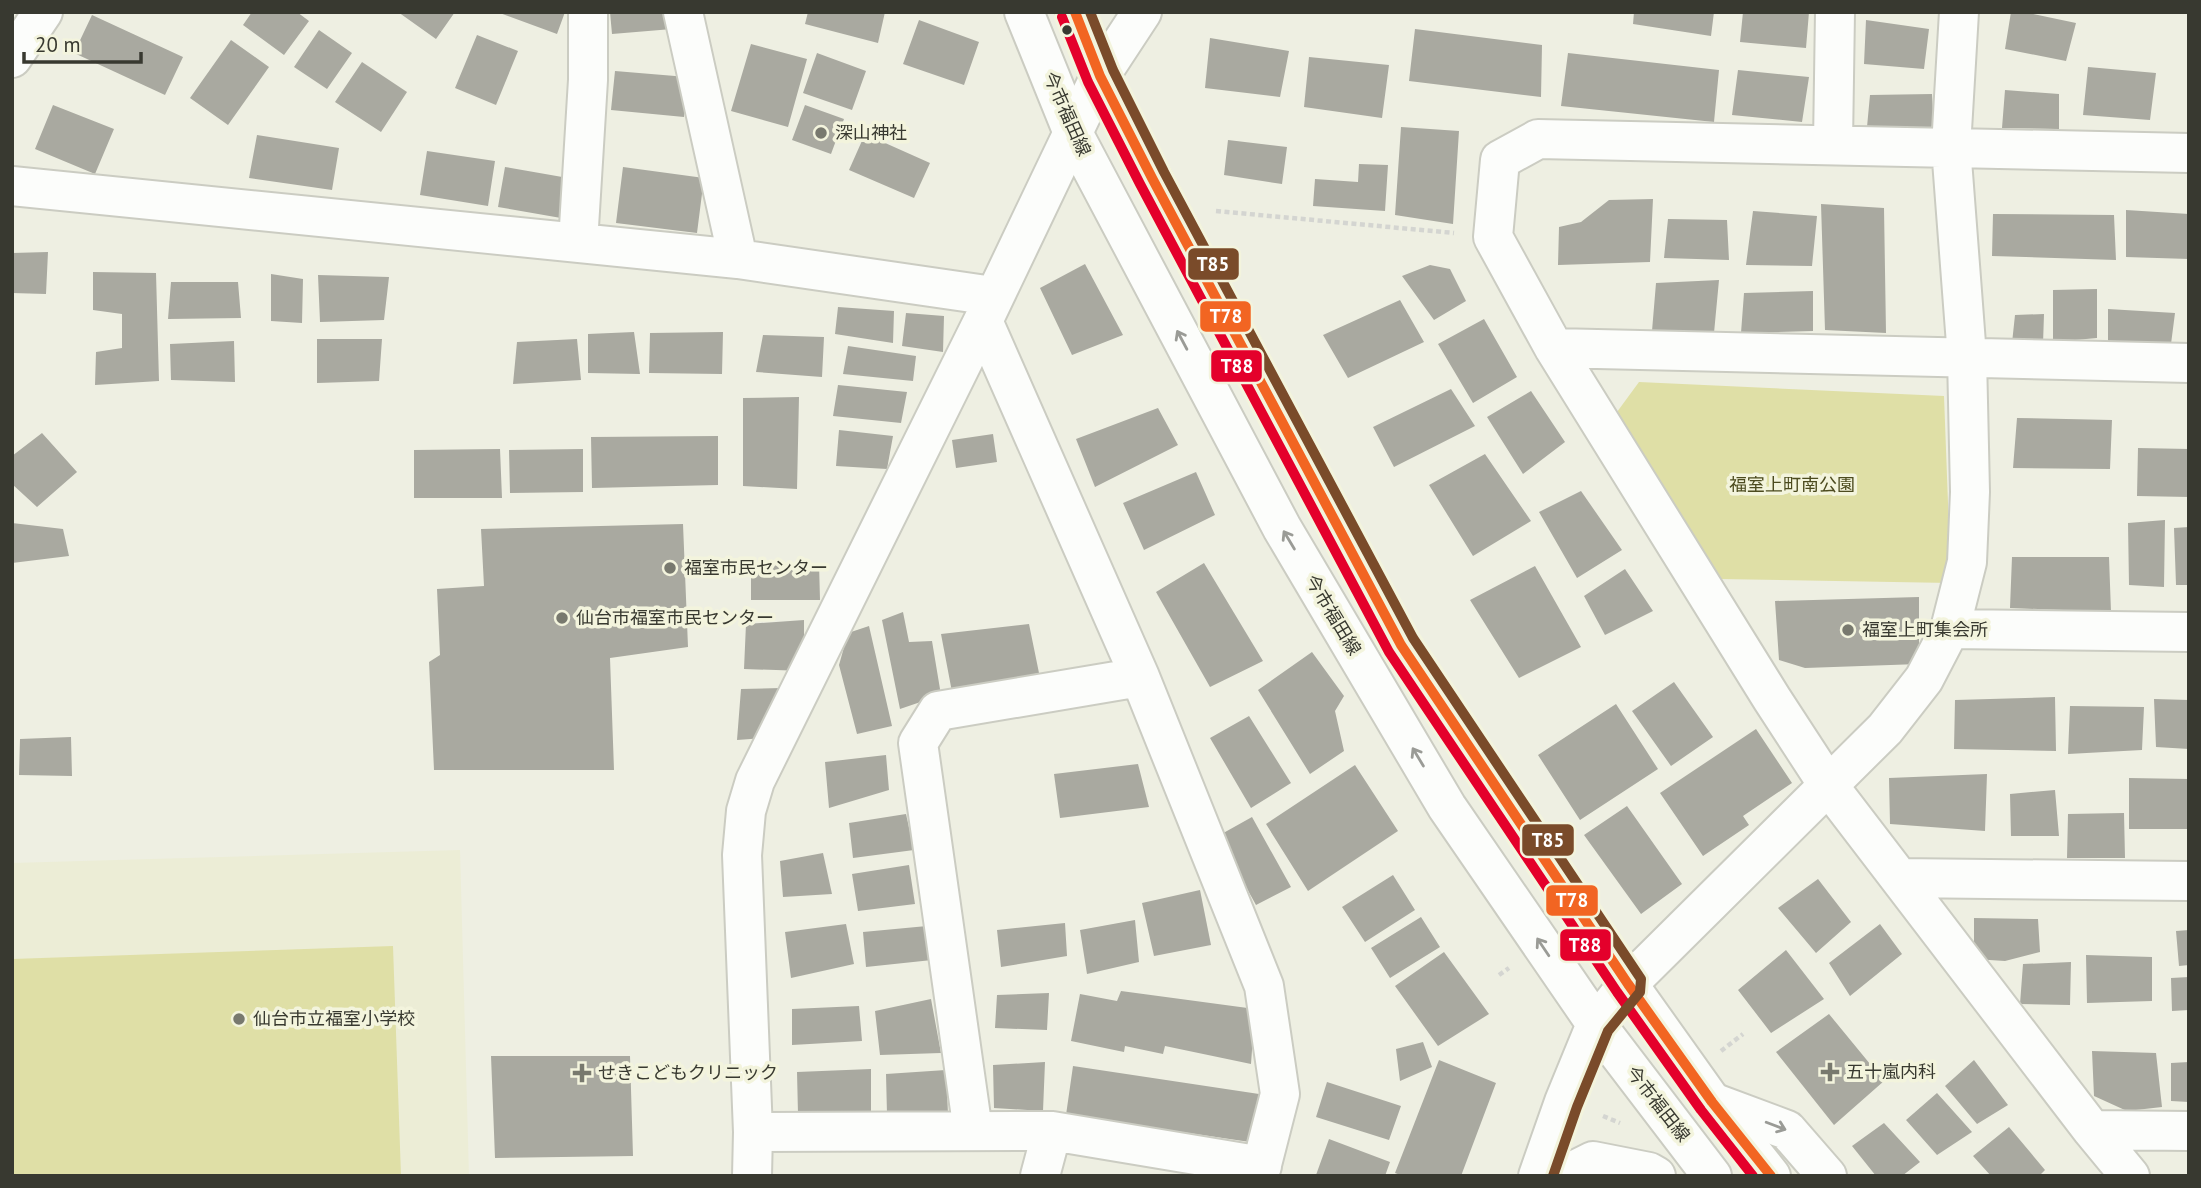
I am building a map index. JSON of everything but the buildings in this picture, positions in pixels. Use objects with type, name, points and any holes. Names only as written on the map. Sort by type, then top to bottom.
[{"type":"street","points":[[578,243],[588,80],[588,12]]},
{"type":"street","points":[[683,12],[738,259]]},
{"type":"street","name":"今市福田線","points":[[1024,12],[1073,133],[1302,562],[1447,807],[1596,1024],[1712,1176]]},
{"type":"street","points":[[1076,12],[1100,76],[1152,178],[1401,645],[1628,984],[1712,1102],[1771,1176]]},
{"type":"street","points":[[752,1176],[753,1132],[742,855],[746,811],[755,781],[1100,76],[1142,12]]},
{"type":"street","points":[[1833,144],[1836,12]]},
{"type":"street","points":[[1538,1176],[1596,1024],[1628,984],[1885,729],[1924,679],[1950,629],[1967,562],[1970,492],[1968,358],[1951,146],[1959,12]]},
{"type":"street","points":[[12,58],[34,15]]},
{"type":"street","points":[[2130,1176],[1828,785],[1554,348],[1493,237],[1500,160],[1538,139],[2189,153]]},
{"type":"street","points":[[12,186],[738,259],[988,309]]},
{"type":"street","points":[[753,1132],[1052,1131],[1260,1171],[1280,1094],[1264,986],[988,309]]},
{"type":"street","points":[[1554,348],[2189,363]]},
{"type":"street","points":[[1950,629],[2189,632]]},
{"type":"street","points":[[973,1130],[918,743],[938,712],[1140,677]]},
{"type":"street","points":[[1899,878],[2189,881]]},
{"type":"street","points":[[1712,1102],[1787,1130],[1827,1176]]},
{"type":"street","points":[[2092,1130],[2189,1131]]},
{"type":"street","points":[[1040,1176],[1052,1131]]},
{"type":"street","points":[[1563,1176],[1593,1161],[1649,1172],[1656,1176]]},
{"type":"path","points":[[1207,210],[1493,237]]},
{"type":"path","points":[[1717,1054],[1743,1034]]},
{"type":"path","points":[[1603,1116],[1624,1125]]},
{"type":"shaded area","name":"仙台市立福室小学校","points":[[460,850],[469,1176],[12,1176],[12,863]]},
{"type":"green space","name":"福室上町南公園","points":[[1639,382],[1944,396],[1951,583],[1719,579],[1617,412]]},
{"type":"green space","points":[[393,946],[401,1176],[12,1176],[12,959]]},
{"type":"transit line","name":"T78","points":[[1075,12],[1100,76],[1152,178],[1401,645],[1628,984],[1712,1102],[1771,1176]]},
{"type":"transit line","name":"T85","points":[[1090,12],[1113,70],[1164,172],[1413,638],[1641,979],[1640,992],[1608,1031],[1553,1176]]},
{"type":"transit line","name":"T88","points":[[1062,17],[1088,82],[1140,184],[1389,652],[1617,992],[1701,1110],[1753,1176]]},
{"type":"place","name":"深山神社","points":[[821,133]]},
{"type":"place","name":"福室市民センター","points":[[670,568]]},
{"type":"place","name":"仙台市福室市民センター","points":[[562,618]]},
{"type":"place","name":"福室上町集会所","points":[[1848,630]]},
{"type":"place","name":"仙台市立福室小学校","points":[[239,1019]]},
{"type":"place","name":"五十嵐内科","points":[[1830,1072]]},
{"type":"place","name":"せきこどもクリニック","points":[[582,1073]]}]
